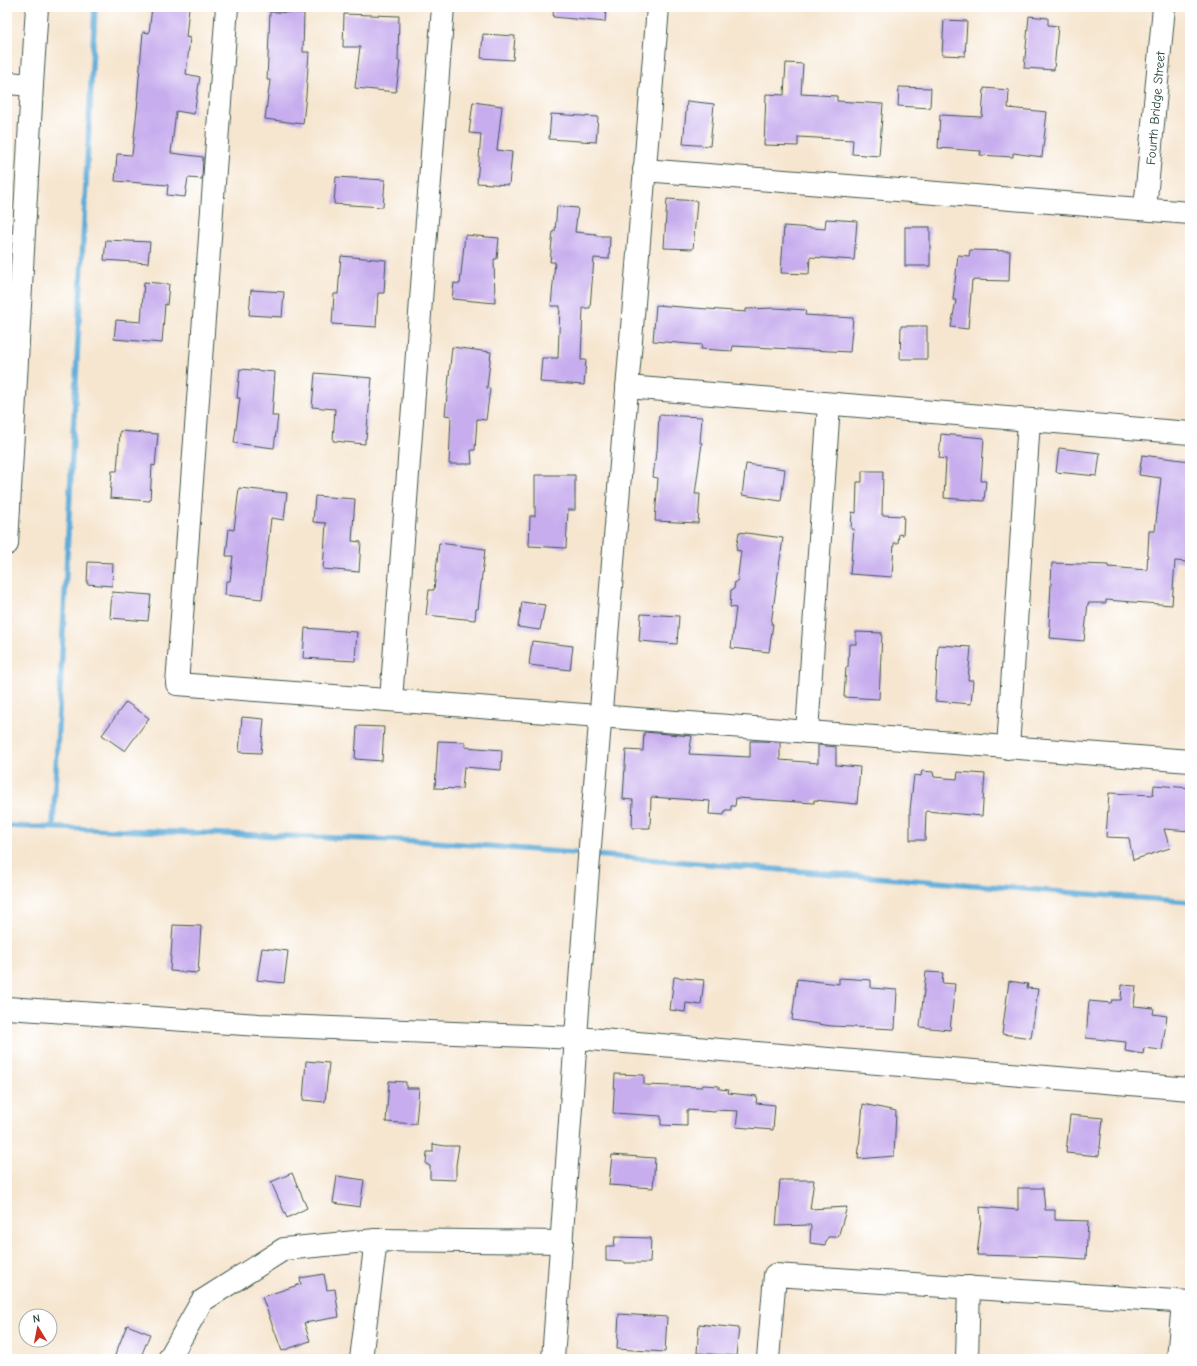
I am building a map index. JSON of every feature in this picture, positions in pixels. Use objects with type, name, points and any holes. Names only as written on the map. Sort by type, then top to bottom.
[{"type":"street","points":[[7,544],[37,7]]},
{"type":"street","points":[[227,7],[177,684],[1190,761]]},
{"type":"street","points":[[391,700],[443,7]]},
{"type":"street","points":[[553,1359],[587,883],[658,7]]},
{"type":"street","name":"Fourth Bridge Street","points":[[1145,209],[1164,7]]},
{"type":"street","points":[[7,83],[32,86]]},
{"type":"street","points":[[644,170],[1190,213]]},
{"type":"street","points":[[627,388],[1190,433]]},
{"type":"street","points":[[807,732],[829,404]]},
{"type":"street","points":[[1008,748],[1029,420]]},
{"type":"street","points":[[7,1008],[258,1024],[577,1038],[1190,1090]]},
{"type":"street","points":[[169,1359],[202,1301],[284,1248],[376,1240],[562,1242]]},
{"type":"street","points":[[361,1359],[376,1240]]},
{"type":"street","points":[[768,1359],[775,1275],[1186,1302],[1178,1359]]},
{"type":"street","points":[[967,1359],[969,1287]]},
{"type":"building","points":[[152,7],[189,7],[186,37],[190,38],[186,74],[200,77],[194,114],[176,111],[171,153],[203,157],[202,179],[188,178],[185,197],[167,195],[168,185],[115,181],[117,154],[132,155],[143,32],[149,33]]},
{"type":"building","points":[[554,7],[606,7],[605,22],[553,17]]},
{"type":"building","points":[[270,12],[304,13],[303,52],[309,52],[303,124],[265,119],[270,80],[267,80]]},
{"type":"building","points":[[344,14],[399,16],[398,61],[400,61],[396,92],[355,88],[360,47],[343,47]]},
{"type":"building","points":[[1029,16],[1048,18],[1048,25],[1058,26],[1054,70],[1024,68]]},
{"type":"building","points":[[944,20],[967,21],[965,56],[942,55]]},
{"type":"building","points":[[483,34],[515,36],[513,60],[481,58]]},
{"type":"building","points":[[786,63],[803,64],[801,94],[837,96],[837,101],[883,104],[879,156],[852,154],[853,140],[798,137],[798,146],[764,145],[766,94],[784,95]]},
{"type":"building","points":[[899,87],[931,88],[930,108],[898,106]]},
{"type":"building","points":[[984,88],[1009,90],[1008,108],[1047,112],[1042,157],[1013,153],[1013,157],[980,155],[981,151],[938,148],[940,115],[982,117]]},
{"type":"building","points":[[687,101],[714,104],[710,146],[683,144]]},
{"type":"building","points":[[473,102],[502,106],[497,150],[512,152],[509,185],[477,183],[481,134],[469,133]]},
{"type":"building","points":[[551,114],[598,117],[596,142],[549,139]]},
{"type":"building","points":[[336,177],[385,180],[383,207],[334,204]]},
{"type":"building","points":[[667,199],[697,201],[693,249],[664,248]]},
{"type":"building","points":[[557,206],[578,208],[575,232],[596,234],[596,236],[610,236],[609,259],[594,258],[590,308],[583,308],[581,360],[586,360],[584,385],[540,382],[542,358],[558,358],[560,306],[551,306],[555,262],[550,262]]},
{"type":"building","points":[[826,219],[857,221],[854,260],[810,257],[809,274],[781,273],[784,226],[825,229]]},
{"type":"building","points":[[905,227],[930,227],[930,266],[905,266]]},
{"type":"building","points":[[465,235],[499,238],[497,259],[494,259],[495,303],[452,299],[454,283],[460,284]]},
{"type":"building","points":[[106,240],[150,242],[148,263],[104,260]]},
{"type":"building","points":[[970,250],[1010,251],[1009,281],[972,280],[968,329],[951,327],[956,300],[953,300],[958,255],[969,256]]},
{"type":"building","points":[[341,256],[386,260],[384,293],[378,293],[376,327],[332,324],[334,294],[338,294]]},
{"type":"building","points":[[144,282],[169,284],[167,305],[165,304],[162,343],[114,339],[116,320],[141,322]]},
{"type":"building","points":[[251,290],[284,292],[282,317],[249,315]]},
{"type":"building","points":[[656,305],[746,312],[746,309],[776,308],[806,310],[805,315],[853,318],[850,352],[733,346],[732,351],[701,349],[702,345],[653,341]]},
{"type":"building","points":[[901,326],[927,326],[927,359],[900,359]]},
{"type":"building","points":[[452,347],[491,352],[487,388],[490,389],[486,420],[477,419],[475,450],[471,450],[472,464],[449,464],[451,416],[445,415]]},
{"type":"building","points":[[240,369],[275,372],[272,416],[278,416],[274,448],[234,443],[240,398],[237,398]]},
{"type":"building","points":[[315,373],[372,378],[365,444],[333,441],[335,409],[312,407]]},
{"type":"building","points":[[659,415],[702,417],[700,443],[702,443],[695,494],[700,494],[698,523],[655,521],[658,478],[653,477],[657,452]]},
{"type":"building","points":[[120,431],[158,434],[155,466],[152,465],[150,501],[110,498],[112,471],[117,471]]},
{"type":"building","points":[[941,434],[984,438],[981,481],[986,481],[984,501],[944,498],[946,459],[939,458]]},
{"type":"building","points":[[1059,448],[1100,453],[1097,476],[1056,472]]},
{"type":"building","points":[[1142,455],[1190,461],[1190,509],[1187,534],[1189,534],[1188,562],[1175,561],[1172,605],[1106,600],[1106,603],[1088,603],[1084,641],[1050,638],[1051,627],[1049,626],[1052,563],[1108,565],[1108,567],[1147,570],[1149,531],[1155,531],[1161,478],[1139,475]]},
{"type":"building","points":[[746,464],[785,469],[781,501],[742,495]]},
{"type":"building","points":[[862,471],[883,471],[882,515],[904,516],[903,535],[899,534],[898,543],[894,543],[892,577],[850,574],[854,529],[851,529],[852,512],[856,513],[857,482],[862,482]]},
{"type":"building","points":[[535,475],[575,475],[575,510],[568,510],[566,548],[529,546],[530,516],[535,516]]},
{"type":"building","points":[[239,488],[287,493],[284,520],[271,518],[262,599],[225,595],[226,581],[230,581],[233,556],[226,556],[229,529],[234,530]]},
{"type":"building","points":[[315,496],[355,499],[352,541],[361,542],[359,572],[323,569],[326,523],[313,522]]},
{"type":"building","points":[[739,532],[783,538],[771,624],[773,624],[769,652],[731,648],[736,608],[730,607],[731,590],[734,589],[735,582],[737,582],[741,551],[736,550]]},
{"type":"building","points":[[439,543],[485,549],[478,609],[476,609],[475,620],[426,615],[429,590],[434,590]]},
{"type":"building","points":[[88,562],[113,563],[112,586],[87,584]]},
{"type":"building","points":[[112,592],[151,595],[148,621],[110,618]]},
{"type":"building","points":[[522,602],[545,605],[540,630],[518,627]]},
{"type":"building","points":[[641,614],[679,616],[677,644],[639,641]]},
{"type":"building","points":[[305,628],[357,632],[355,661],[303,658]]},
{"type":"building","points":[[856,632],[882,633],[879,699],[844,697],[849,644],[856,644]]},
{"type":"building","points":[[532,641],[573,646],[570,670],[529,665]]},
{"type":"building","points":[[938,645],[971,647],[968,680],[973,680],[971,704],[935,701]]},
{"type":"building","points":[[126,702],[149,718],[125,751],[102,735]]},
{"type":"building","points":[[242,717],[264,719],[261,753],[239,752]]},
{"type":"building","points":[[357,726],[384,727],[382,761],[355,759]]},
{"type":"building","points":[[644,732],[692,736],[689,754],[750,757],[750,741],[780,742],[780,760],[818,763],[818,745],[836,747],[836,765],[860,767],[857,804],[814,800],[814,803],[736,798],[735,806],[731,806],[731,810],[725,810],[724,815],[709,814],[710,801],[651,797],[650,828],[632,828],[633,800],[623,799],[626,750],[643,751]]},
{"type":"building","points":[[438,741],[465,742],[465,747],[502,750],[501,770],[464,767],[462,789],[435,788]]},
{"type":"building","points":[[922,771],[933,772],[934,777],[957,779],[958,772],[985,774],[982,816],[926,811],[925,840],[910,840],[910,810],[914,775],[921,776]]},
{"type":"building","points":[[1154,785],[1190,788],[1190,831],[1164,829],[1170,848],[1133,860],[1129,838],[1106,837],[1109,793],[1153,795]]},
{"type":"building","points":[[173,925],[201,926],[198,973],[170,971]]},
{"type":"building","points":[[262,948],[288,951],[284,983],[257,980]]},
{"type":"building","points":[[926,972],[943,973],[942,983],[955,984],[950,1030],[920,1027]]},
{"type":"building","points":[[674,977],[704,980],[701,1005],[686,1003],[685,1012],[670,1010]]},
{"type":"building","points":[[839,978],[871,980],[871,988],[897,990],[895,1029],[831,1026],[792,1020],[797,979],[839,984]]},
{"type":"building","points":[[1009,981],[1028,984],[1027,988],[1038,989],[1031,1038],[1002,1034]]},
{"type":"building","points":[[1122,985],[1136,986],[1134,1006],[1154,1008],[1153,1014],[1167,1016],[1162,1050],[1144,1048],[1143,1054],[1125,1051],[1126,1042],[1086,1038],[1089,1001],[1111,1003],[1112,1000],[1121,1000]]},
{"type":"building","points":[[306,1061],[329,1063],[325,1102],[303,1100]]},
{"type":"building","points":[[615,1074],[644,1075],[644,1085],[702,1087],[703,1085],[719,1086],[719,1089],[729,1090],[728,1093],[757,1096],[756,1103],[775,1105],[773,1130],[736,1127],[738,1111],[716,1110],[715,1112],[687,1110],[687,1126],[661,1125],[661,1116],[613,1113]]},
{"type":"building","points":[[389,1081],[406,1082],[406,1088],[419,1088],[416,1124],[386,1122]]},
{"type":"building","points":[[863,1104],[896,1111],[894,1156],[858,1159]]},
{"type":"building","points":[[1070,1115],[1103,1118],[1099,1156],[1066,1153]]},
{"type":"building","points":[[433,1144],[459,1146],[456,1165],[456,1180],[430,1179],[430,1166],[426,1164],[427,1152],[433,1152]]},
{"type":"building","points":[[612,1155],[655,1158],[653,1188],[609,1185]]},
{"type":"building","points":[[292,1173],[307,1208],[287,1218],[271,1182]]},
{"type":"building","points":[[337,1176],[364,1180],[360,1207],[333,1203]]},
{"type":"building","points":[[780,1180],[814,1180],[810,1209],[847,1207],[838,1237],[828,1237],[825,1245],[810,1243],[811,1225],[776,1226]]},
{"type":"building","points":[[1018,1188],[1043,1188],[1045,1210],[1055,1210],[1055,1220],[1088,1221],[1086,1259],[977,1255],[981,1220],[980,1207],[1018,1210]]},
{"type":"building","points":[[615,1237],[651,1238],[650,1263],[606,1261],[606,1246],[614,1246]]},
{"type":"building","points":[[324,1274],[327,1290],[335,1289],[339,1317],[304,1323],[310,1341],[282,1351],[262,1297],[301,1284],[300,1278]]},
{"type":"building","points":[[619,1314],[667,1317],[665,1352],[617,1349]]},
{"type":"building","points":[[699,1324],[739,1328],[736,1356],[697,1353]]},
{"type":"building","points":[[127,1325],[150,1334],[140,1359],[127,1359],[115,1355]]},
{"type":"waterway","points":[[53,827],[95,7]]},
{"type":"waterway","points":[[7,826],[422,841],[586,854]]},
{"type":"waterway","points":[[594,855],[1190,902]]}]
